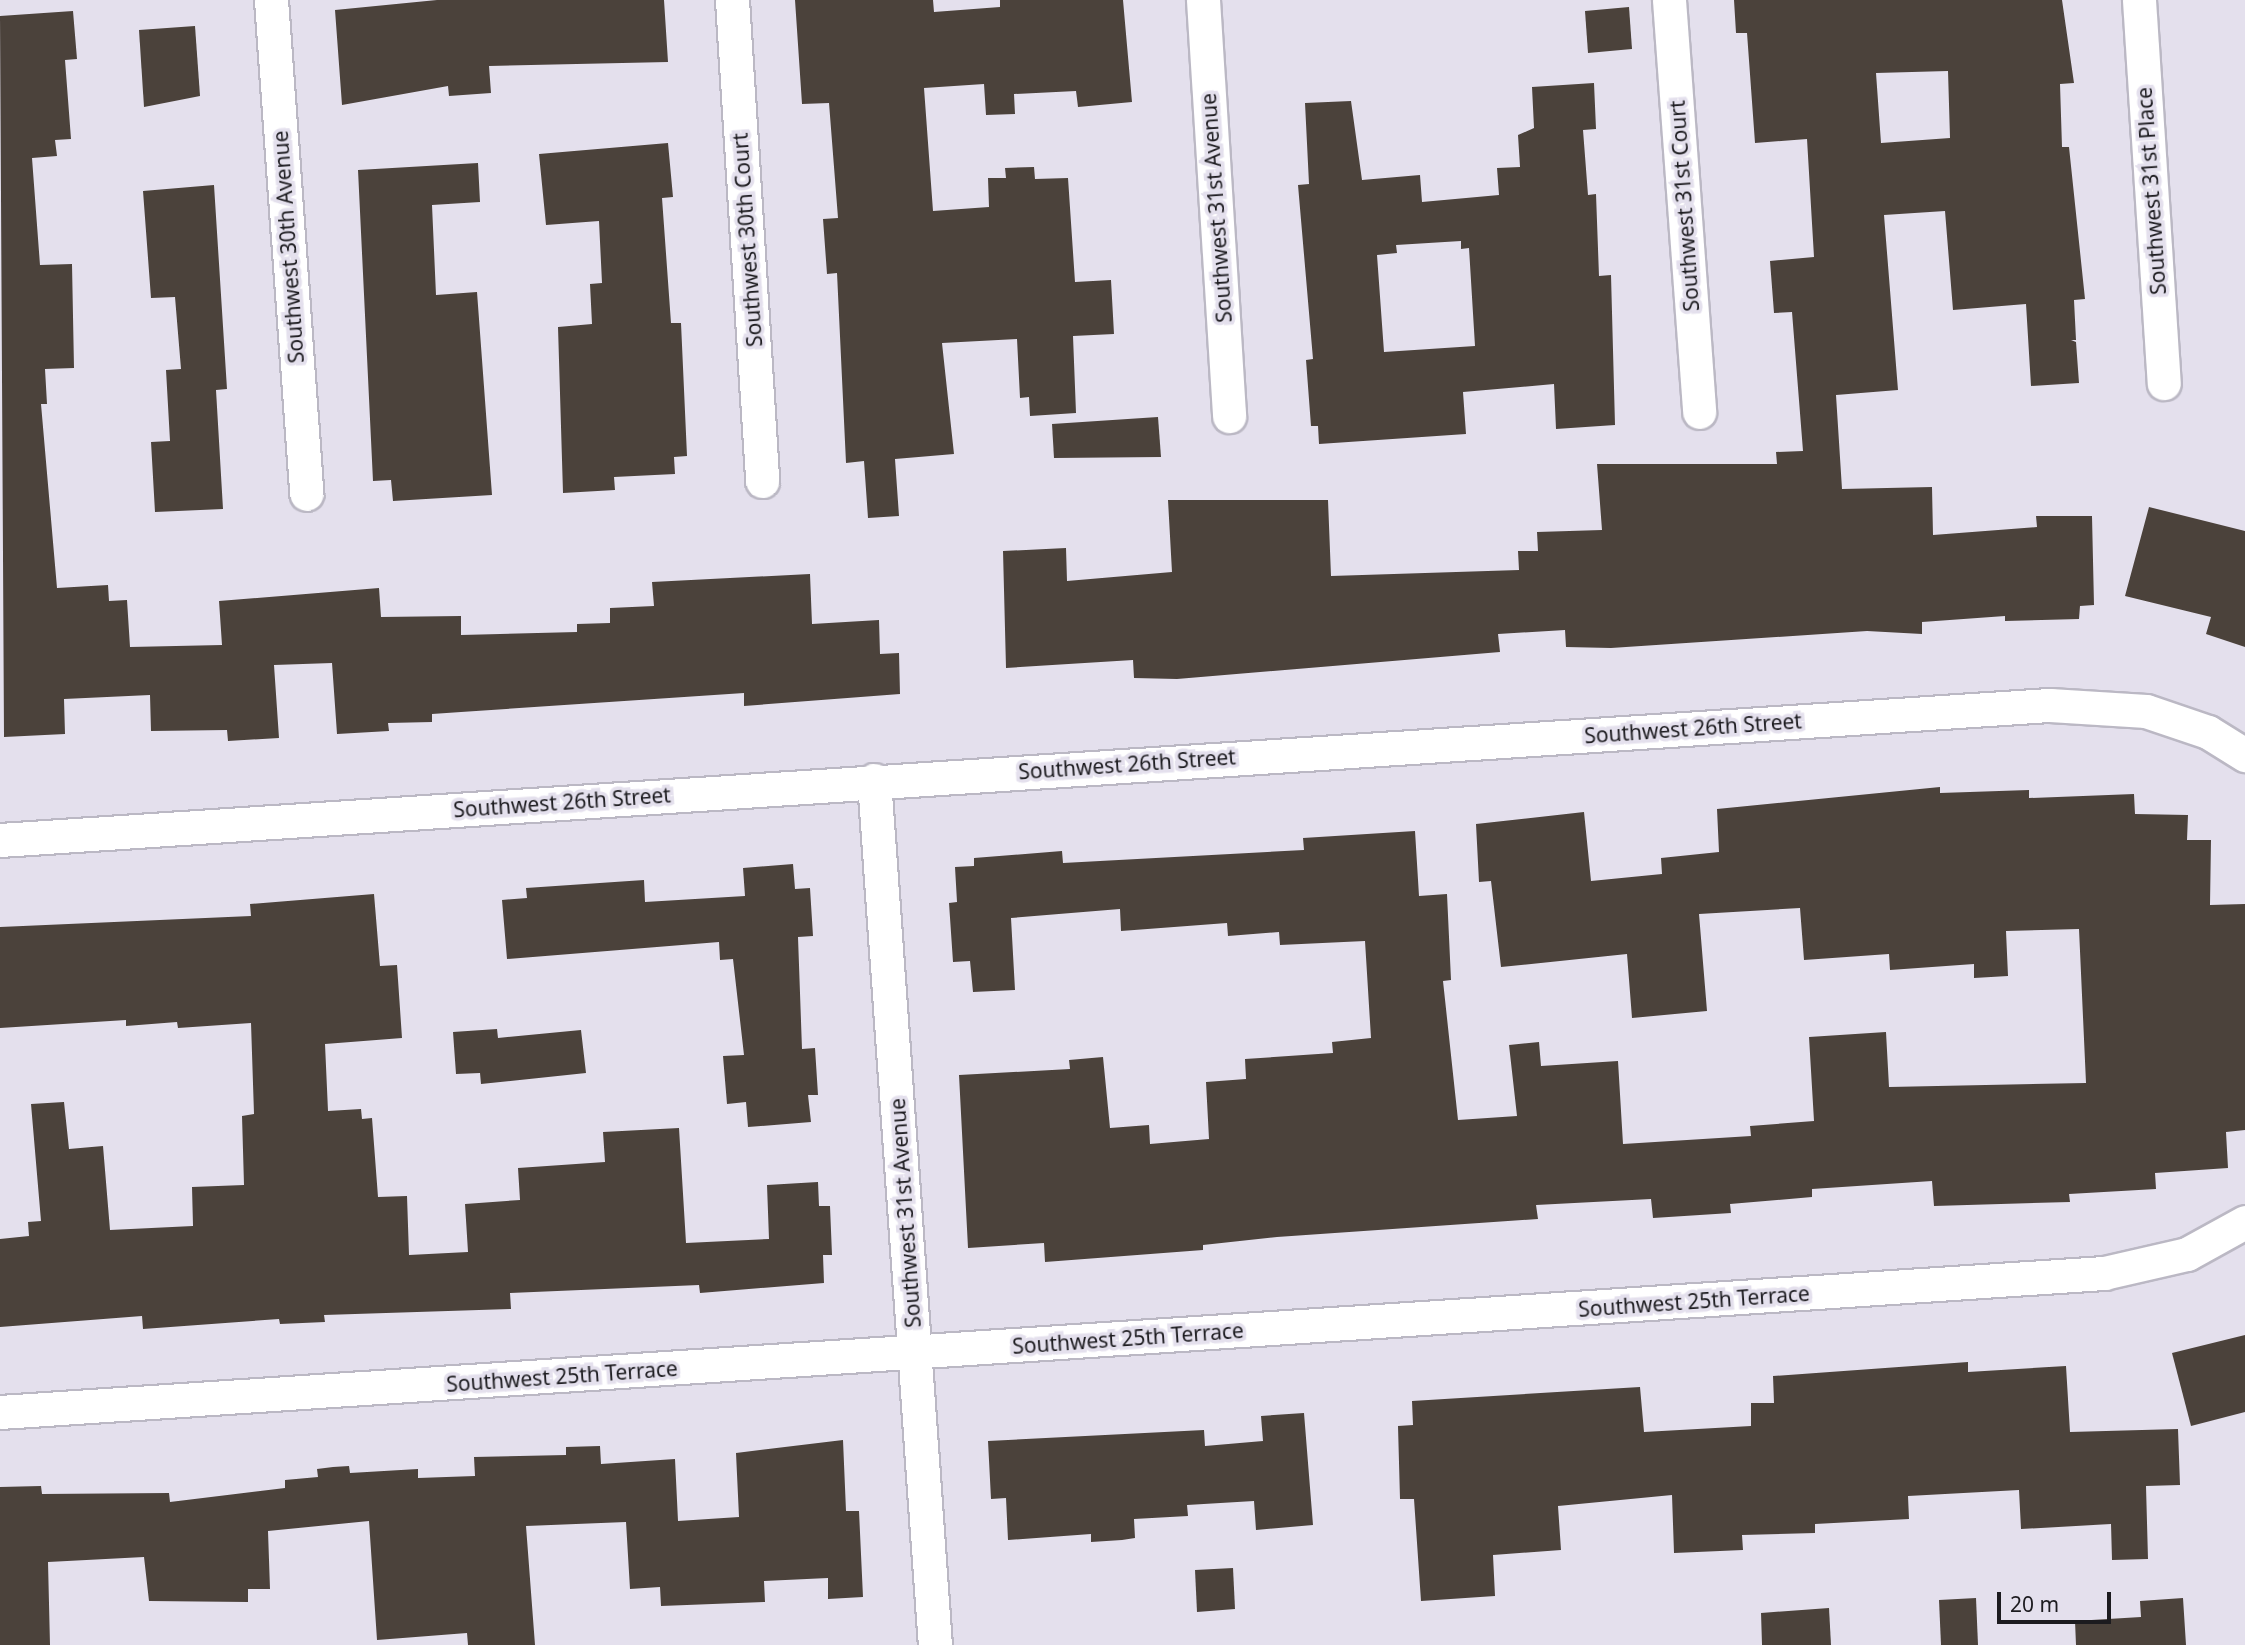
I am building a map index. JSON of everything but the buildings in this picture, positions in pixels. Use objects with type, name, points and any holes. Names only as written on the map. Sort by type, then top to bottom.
[{"type":"street","name":"Southwest 30th Avenue","points":[[271,0],[306,494]]},
{"type":"street","name":"Southwest 30th Court","points":[[732,0],[762,481]]},
{"type":"street","name":"Southwest 31st Avenue","points":[[1203,0],[1229,416]]},
{"type":"street","name":"Southwest 31st Court","points":[[1669,0],[1699,412]]},
{"type":"street","name":"Southwest 31st Place","points":[[2139,0],[2164,383]]},
{"type":"street","name":"Southwest 26th Street","points":[[0,840],[874,780],[2050,705],[2146,711],[2208,732],[2245,755]]},
{"type":"street","name":"Southwest 31st Avenue","points":[[874,780],[936,1645]]},
{"type":"street","name":"Southwest 25th Terrace","points":[[0,1412],[2104,1273],[2187,1254],[2245,1222]]}]
